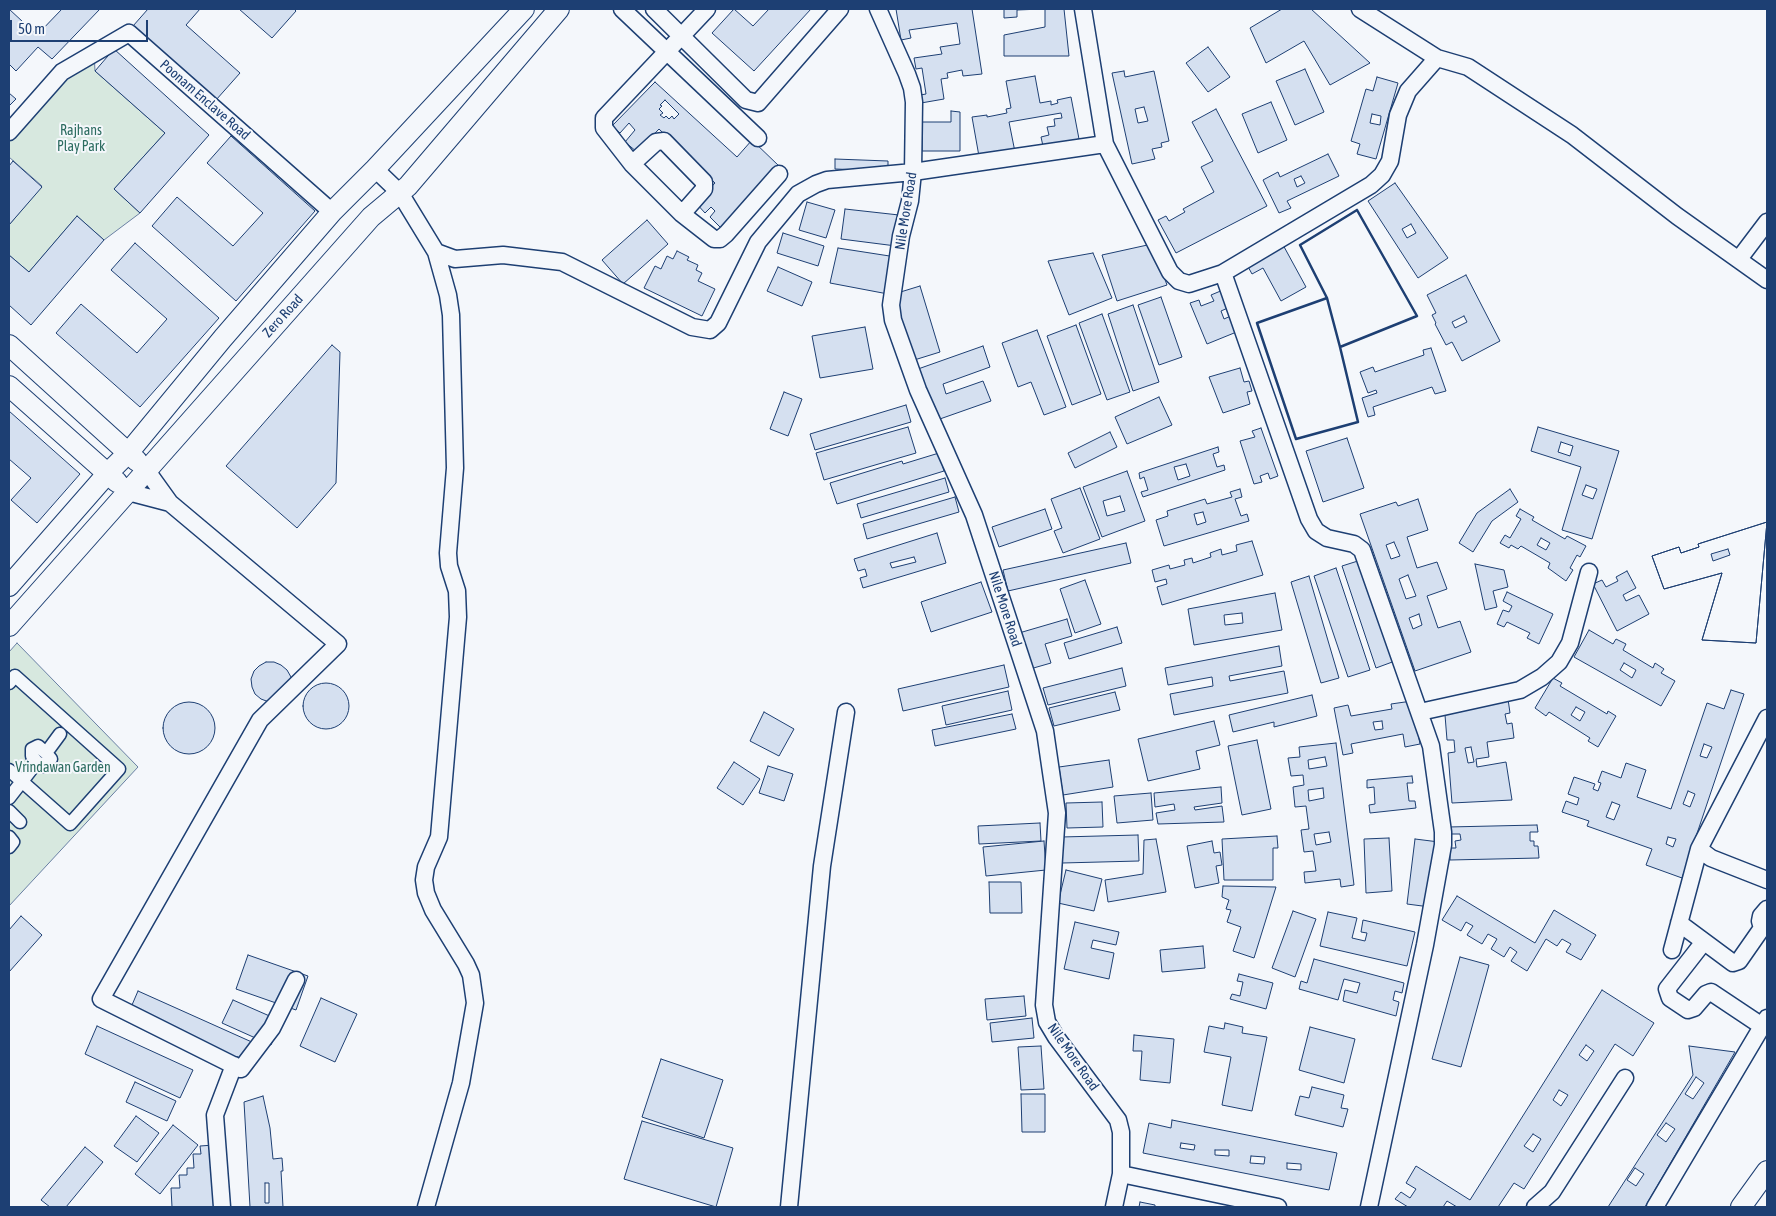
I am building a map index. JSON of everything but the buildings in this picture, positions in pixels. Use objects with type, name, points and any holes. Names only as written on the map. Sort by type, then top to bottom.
[{"type":"street","points":[[9,586],[107,474],[129,452],[223,338],[332,212],[375,169],[524,9]]},
{"type":"street","name":"Zero Road","points":[[9,626],[372,217],[400,193],[559,9]]},
{"type":"street","points":[[622,9],[758,138]]},
{"type":"street","points":[[654,9],[746,100],[758,103],[840,9]]},
{"type":"street","points":[[707,9],[604,118],[604,128],[632,164],[682,214],[714,239],[720,239],[726,234],[779,174]]},
{"type":"street","name":"Nile More Road","points":[[878,9],[912,88],[914,102],[913,172],[910,201],[902,236],[891,305],[893,320],[918,390],[974,516],[1045,731],[1057,813],[1044,1005],[1048,1022],[1056,1037],[1118,1120],[1121,1132],[1120,1174],[1114,1207]]},
{"type":"street","points":[[1083,9],[1105,144],[1170,272],[1179,281],[1189,284],[1223,273],[1371,185],[1382,175],[1390,161],[1398,115],[1408,91],[1437,58]]},
{"type":"street","points":[[1360,9],[1437,58],[1468,67],[1572,135],[1677,216],[1767,280]]},
{"type":"street","name":"Poonam Enclave Road","points":[[9,132],[62,72],[129,33],[332,212]]},
{"type":"street","points":[[632,164],[656,142],[664,141],[704,182],[704,189],[682,214]]},
{"type":"street","points":[[436,252],[455,259],[503,255],[562,262],[692,327],[710,330],[718,323],[758,242],[798,194],[816,184],[827,180],[913,172],[1105,144]]},
{"type":"street","points":[[375,169],[400,193],[436,252],[448,295],[451,315],[455,468],[448,553],[449,566],[457,591],[458,603],[439,837],[426,866],[424,880],[426,893],[433,910],[471,975],[475,1003],[461,1083],[426,1207]]},
{"type":"street","points":[[1739,259],[1767,222]]},
{"type":"street","points":[[1223,273],[1309,519],[1316,531],[1327,538],[1354,544],[1362,550],[1431,746],[1443,832],[1443,845],[1423,954],[1369,1207]]},
{"type":"street","points":[[223,338],[245,359]]},
{"type":"street","points":[[9,345],[129,452],[147,471],[170,503],[338,644],[260,720],[101,998],[241,1069],[264,1041],[296,980]]},
{"type":"street","points":[[9,386],[128,492],[170,503]]},
{"type":"street","points":[[1420,712],[1520,690],[1542,677],[1559,662],[1570,643],[1589,572]]},
{"type":"street","points":[[9,683],[15,676],[119,769],[70,824],[9,770]]},
{"type":"street","points":[[789,1207],[822,866],[846,712]]},
{"type":"street","points":[[1672,950],[1699,849],[1767,718]]},
{"type":"street","points":[[9,798],[60,734]]},
{"type":"street","points":[[9,811],[20,822]]},
{"type":"street","points":[[9,837],[14,842],[9,847]]},
{"type":"street","points":[[1699,849],[1711,858],[1767,880]]},
{"type":"street","points":[[1679,923],[1733,963],[1739,961],[1762,928],[1761,916],[1767,910]]},
{"type":"street","points":[[1655,1207],[1765,1022],[1711,992],[1706,994],[1694,1008],[1688,1010],[1670,998],[1667,990],[1699,948]]},
{"type":"street","points":[[222,1207],[215,1115],[234,1065]]},
{"type":"street","points":[[1535,1207],[1552,1192],[1625,1078]]},
{"type":"street","points":[[1741,1207],[1767,1171]]},
{"type":"street","points":[[1120,1174],[1278,1207]]},
{"type":"green space","name":"Rajhans Play Park","points":[[94,52],[95,71],[165,133],[114,189],[140,213],[104,240],[77,216],[29,272],[9,255],[9,225],[42,186],[9,157],[9,132]]},
{"type":"green space","name":"Vrindawan Garden","points":[[17,643],[138,767],[9,906],[9,652]]},
{"type":"wall","points":[[1357,210],[1417,316],[1340,347],[1358,422],[1296,439],[1257,323],[1327,298],[1300,245],[1357,210]]},
{"type":"wall","points":[[1327,298],[1340,347]]}]
